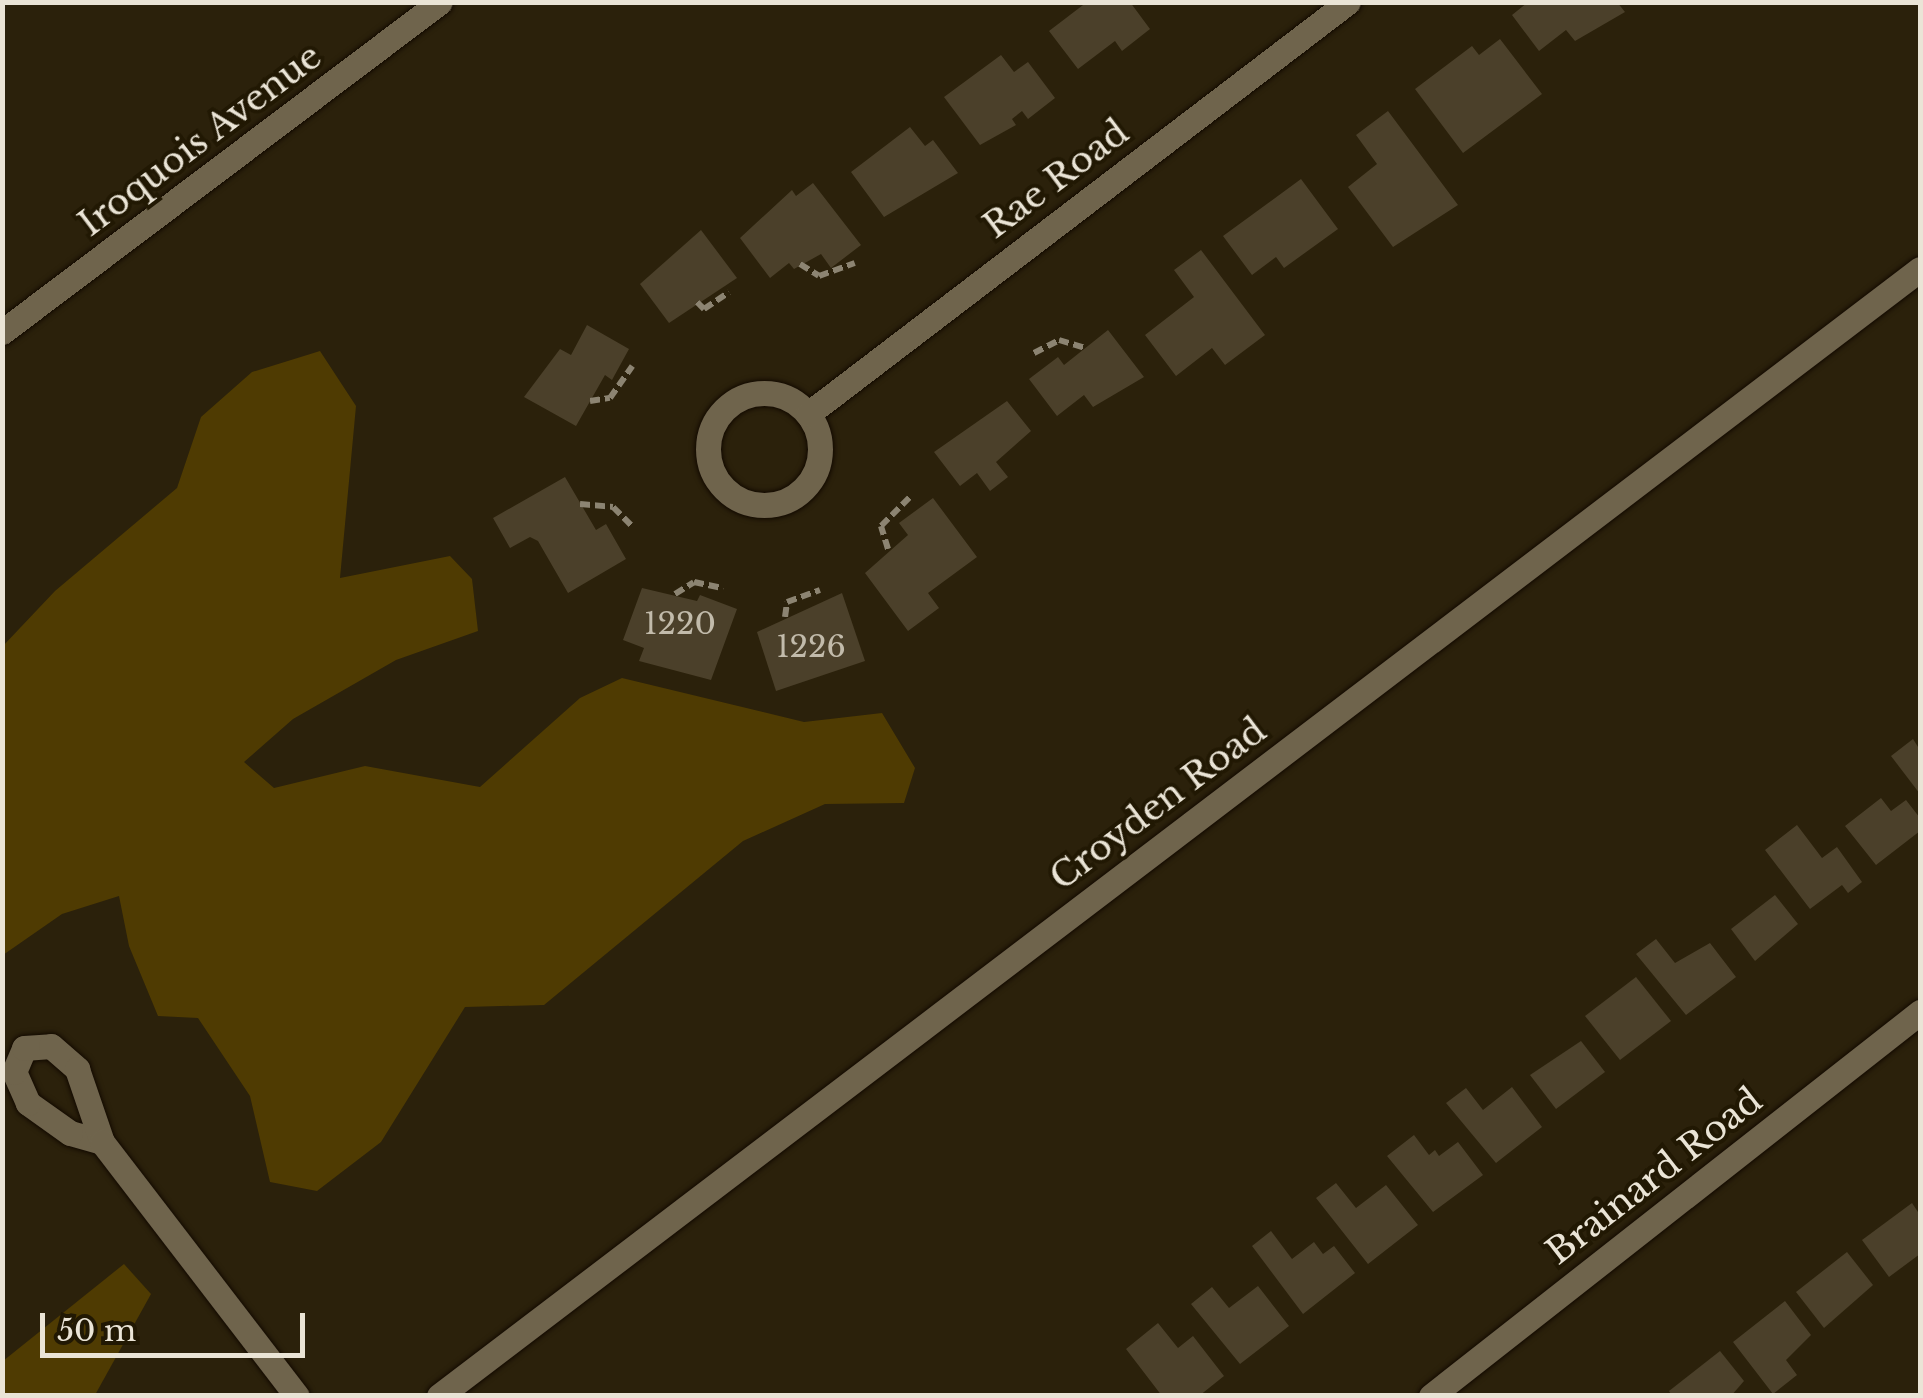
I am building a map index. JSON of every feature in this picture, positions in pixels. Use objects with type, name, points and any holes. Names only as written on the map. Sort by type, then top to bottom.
[{"type":"street","name":"Iroquois Avenue","points":[[2,332],[440,2]]},
{"type":"street","name":"Rae Road","points":[[808,414],[1348,2]]},
{"type":"street","name":"Croyden Road","points":[[439,1396],[1920,269]]},
{"type":"street","points":[[749,394],[774,394],[808,414],[820,457],[797,494],[767,506],[724,489],[707,453],[712,427],[727,406],[749,394]]},
{"type":"street","name":"Brainard Road","points":[[1431,1396],[1920,1012]]},
{"type":"street","points":[[102,1142],[296,1396]]},
{"type":"path","points":[[800,264],[828,276],[854,262]]},
{"type":"path","points":[[697,302],[704,309],[729,292]]},
{"type":"path","points":[[1034,353],[1059,340],[1086,348]]},
{"type":"path","points":[[590,401],[610,398],[632,366]]},
{"type":"path","points":[[888,549],[881,526],[909,498]]},
{"type":"path","points":[[580,504],[604,504],[633,527]]},
{"type":"path","points":[[675,594],[694,582],[723,588]]},
{"type":"path","points":[[785,617],[787,602],[820,590]]},
{"type":"shaded area","points":[[320,351],[356,406],[340,578],[450,556],[472,579],[478,631],[396,660],[293,719],[244,762],[274,788],[365,766],[480,787],[580,698],[622,678],[804,722],[882,713],[915,768],[904,803],[825,804],[743,841],[544,1005],[465,1007],[381,1142],[317,1191],[270,1182],[250,1096],[198,1018],[158,1016],[129,946],[119,896],[62,914],[3,955],[2,647],[55,591],[177,488],[201,417],[252,372]]},
{"type":"shaded area","points":[[124,1264],[151,1294],[95,1395],[3,1395],[3,1361]]},
{"type":"building","points":[[1087,2],[1130,2],[1150,29],[1122,51],[1115,41],[1078,69],[1049,31]]},
{"type":"building","points":[[1528,2],[1617,2],[1625,12],[1575,41],[1566,30],[1539,51],[1512,15]]},
{"type":"building","points":[[1500,39],[1542,94],[1463,153],[1415,89],[1472,46],[1479,55]]},
{"type":"building","points":[[1001,55],[1014,72],[1028,62],[1055,98],[1028,119],[1022,111],[1012,119],[1016,125],[980,145],[944,97]]},
{"type":"building","points":[[1388,111],[1458,205],[1393,247],[1348,187],[1377,164],[1356,135]]},
{"type":"building","points":[[910,127],[925,146],[933,140],[958,173],[884,217],[851,172]]},
{"type":"building","points":[[1301,179],[1338,229],[1284,268],[1276,257],[1252,275],[1223,236]]},
{"type":"building","points":[[813,183],[861,245],[831,268],[821,254],[794,269],[789,263],[770,278],[740,238],[792,190],[796,196]]},
{"type":"building","points":[[701,230],[737,278],[669,323],[640,284]]},
{"type":"building","points":[[1201,250],[1265,335],[1225,365],[1212,348],[1176,376],[1145,335],[1194,297],[1174,270]]},
{"type":"building","points":[[587,325],[629,349],[612,380],[605,375],[576,426],[524,397],[560,349],[571,355]]},
{"type":"building","points":[[1108,330],[1144,377],[1093,407],[1084,395],[1057,416],[1029,379],[1058,357],[1064,365]]},
{"type":"building","points":[[1007,401],[1031,431],[996,462],[1008,477],[990,491],[977,473],[960,486],[934,452]]},
{"type":"building","points":[[565,477],[596,530],[606,524],[626,559],[568,593],[538,541],[530,537],[510,548],[493,518]]},
{"type":"building","points":[[933,498],[977,557],[928,593],[939,608],[908,631],[865,573],[908,535],[899,523]]},
{"type":"building","points":[[642,588],[697,601],[700,595],[737,609],[711,680],[639,661],[644,648],[623,640]]},
{"type":"building","points":[[842,593],[865,661],[776,691],[757,632]]},
{"type":"building","points":[[1913,739],[1920,750],[1920,794],[1891,756]]},
{"type":"building","points":[[1881,798],[1891,811],[1906,800],[1920,818],[1920,831],[1876,865],[1845,826]]},
{"type":"building","points":[[1797,825],[1822,858],[1837,847],[1862,882],[1848,893],[1842,885],[1810,909],[1765,850]]},
{"type":"building","points":[[1775,895],[1798,924],[1755,961],[1731,929]]},
{"type":"building","points":[[1656,939],[1675,963],[1710,943],[1736,977],[1686,1015],[1636,954]]},
{"type":"building","points":[[1636,977],[1671,1021],[1620,1060],[1585,1016]]},
{"type":"building","points":[[1581,1041],[1605,1072],[1556,1109],[1530,1075]]},
{"type":"building","points":[[1512,1087],[1542,1127],[1496,1163],[1446,1103],[1466,1088],[1483,1110]]},
{"type":"building","points":[[1414,1135],[1429,1155],[1435,1150],[1439,1156],[1458,1142],[1483,1175],[1433,1212],[1387,1156]]},
{"type":"building","points":[[1336,1183],[1356,1208],[1386,1185],[1418,1225],[1368,1264],[1316,1198]]},
{"type":"building","points":[[1912,1203],[1920,1215],[1920,1254],[1889,1277],[1862,1240]]},
{"type":"building","points":[[1271,1231],[1292,1259],[1314,1242],[1323,1254],[1334,1246],[1355,1273],[1303,1314],[1252,1246]]},
{"type":"building","points":[[1847,1252],[1873,1285],[1824,1328],[1796,1292]]},
{"type":"building","points":[[1258,1286],[1289,1326],[1240,1364],[1191,1304],[1212,1287],[1229,1308]]},
{"type":"building","points":[[1785,1301],[1811,1335],[1786,1360],[1797,1375],[1773,1394],[1733,1342]]},
{"type":"building","points":[[1158,1323],[1178,1348],[1193,1336],[1224,1376],[1199,1396],[1162,1396],[1126,1349]]},
{"type":"building","points":[[1720,1351],[1744,1381],[1731,1396],[1672,1396],[1669,1391]]}]
